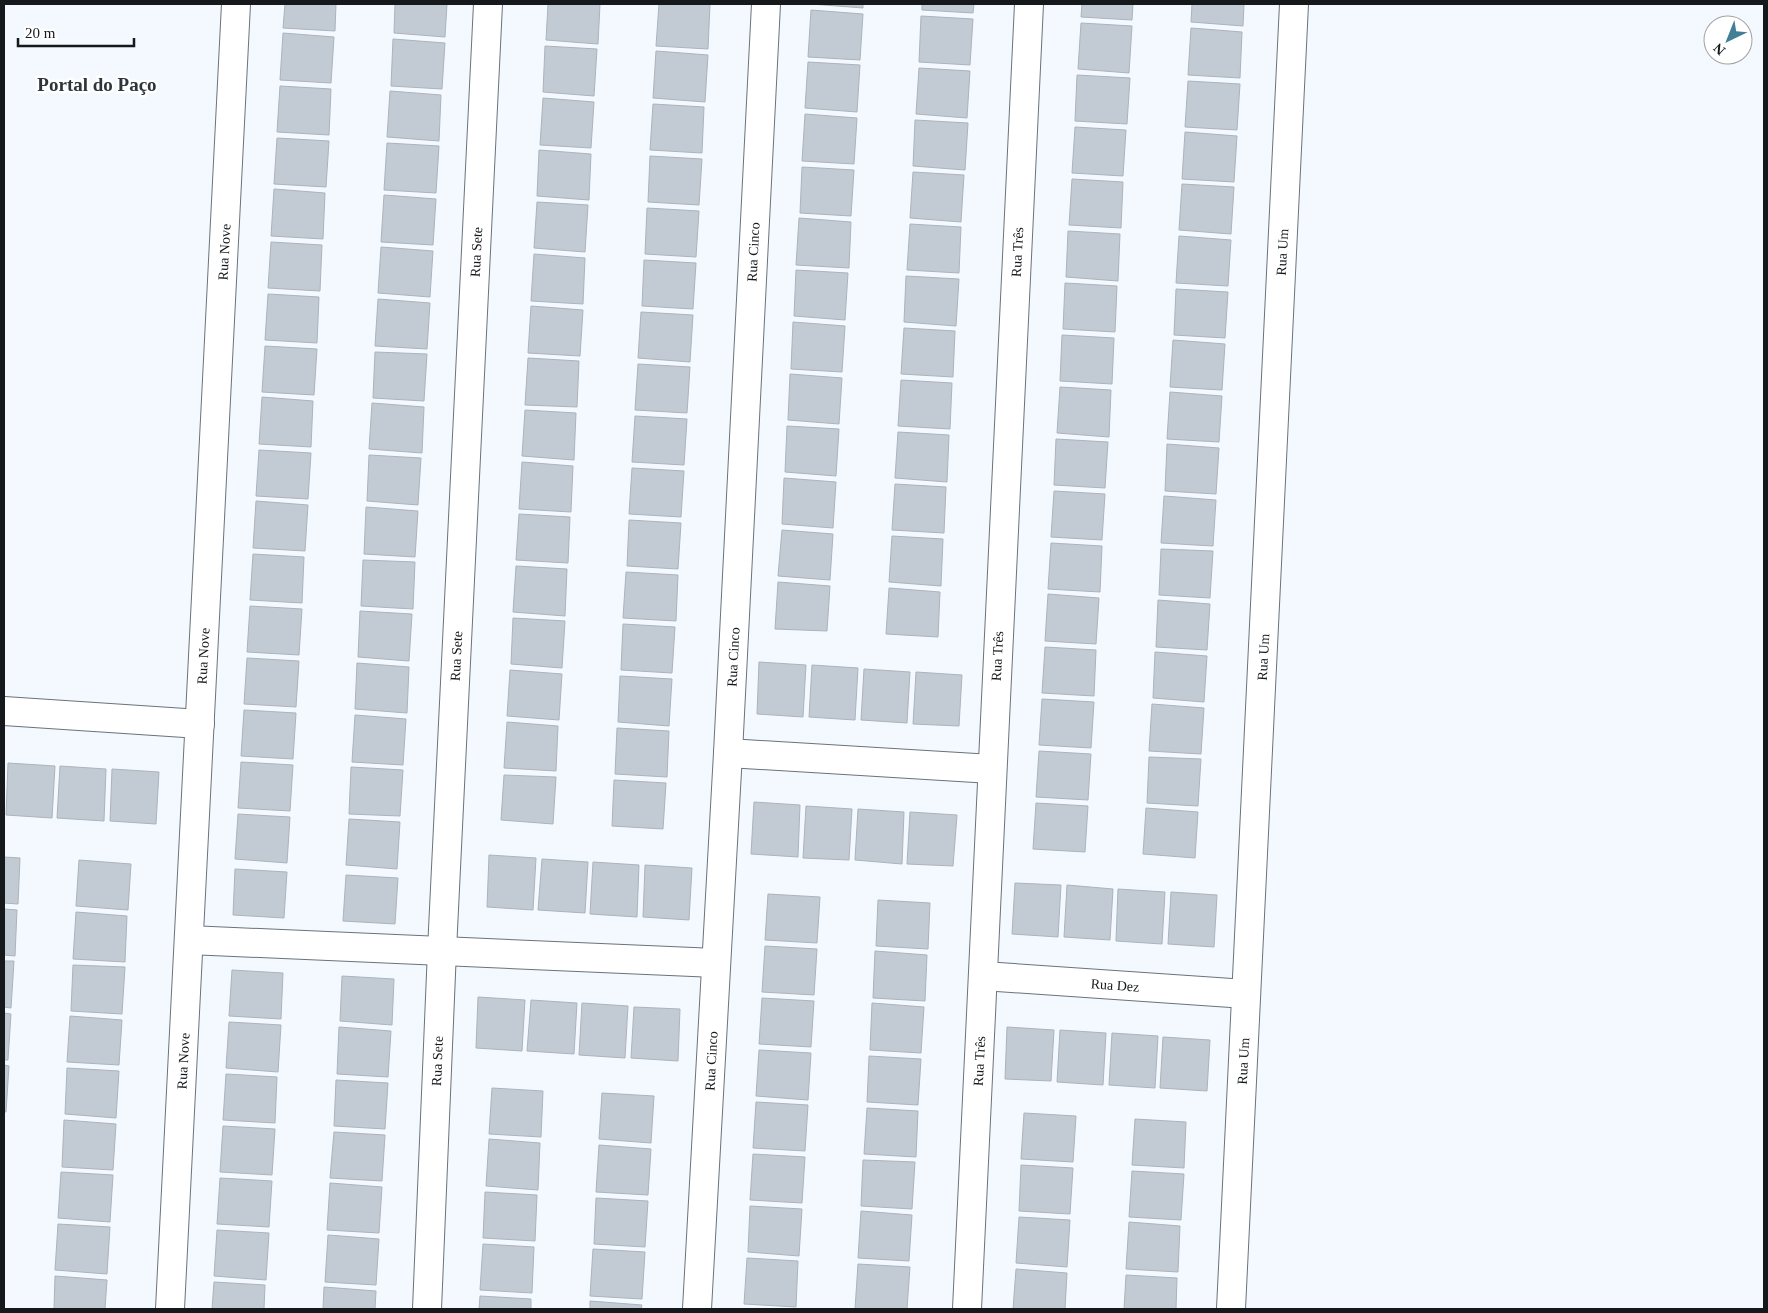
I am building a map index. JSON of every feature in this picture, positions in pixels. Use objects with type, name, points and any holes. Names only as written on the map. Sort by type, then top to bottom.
[{"type":"street","name":"Rua Nove","points":[[170,1309],[236,4]]},
{"type":"street","name":"Rua Sete","points":[[426,1309],[488,4]]},
{"type":"street","name":"Rua Cinco","points":[[698,1309],[766,4]]},
{"type":"street","name":"Rua Três","points":[[967,1309],[1029,4]]},
{"type":"street","name":"Rua Um","points":[[1231,1309],[1294,4]]},
{"type":"street","points":[[4,711],[200,724]]},
{"type":"street","points":[[728,753],[992,769]]},
{"type":"street","points":[[189,940],[716,963]]},
{"type":"street","name":"Rua Dez","points":[[983,976],[1246,994]]},
{"type":"building","points":[[285,4],[336,4],[335,31],[283,28]]},
{"type":"building","points":[[395,4],[447,4],[445,37],[394,33]]},
{"type":"building","points":[[548,4],[600,4],[598,44],[546,40]]},
{"type":"building","points":[[659,4],[710,4],[708,49],[656,46]]},
{"type":"building","points":[[811,4],[863,4],[863,8]]},
{"type":"building","points":[[922,4],[974,4],[973,13],[922,10]]},
{"type":"building","points":[[1082,4],[1133,4],[1132,20],[1081,17]]},
{"type":"building","points":[[1192,4],[1244,4],[1243,26],[1191,22]]},
{"type":"building","points":[[811,10],[863,14],[860,60],[808,57]]},
{"type":"building","points":[[921,16],[973,19],[970,65],[919,62]]},
{"type":"building","points":[[1081,23],[1132,26],[1129,73],[1078,69]]},
{"type":"building","points":[[1191,28],[1242,32],[1240,78],[1188,75]]},
{"type":"building","points":[[283,33],[334,37],[331,83],[280,80]]},
{"type":"building","points":[[393,39],[445,43],[442,89],[391,86]]},
{"type":"building","points":[[545,46],[597,49],[594,96],[543,92]]},
{"type":"building","points":[[656,51],[708,55],[705,102],[653,98]]},
{"type":"building","points":[[808,62],[860,65],[857,112],[805,108]]},
{"type":"building","points":[[919,68],[970,71],[967,118],[916,114]]},
{"type":"building","points":[[1077,75],[1130,78],[1127,124],[1075,121]]},
{"type":"building","points":[[1188,81],[1240,84],[1237,130],[1185,127]]},
{"type":"building","points":[[280,86],[331,89],[329,135],[277,132]]},
{"type":"building","points":[[390,91],[441,95],[439,141],[387,137]]},
{"type":"building","points":[[543,98],[594,102],[591,148],[540,145]]},
{"type":"building","points":[[653,104],[704,107],[702,153],[650,150]]},
{"type":"building","points":[[805,114],[857,118],[854,164],[802,161]]},
{"type":"building","points":[[915,120],[968,123],[965,170],[913,166]]},
{"type":"building","points":[[1075,127],[1126,130],[1123,176],[1072,173]]},
{"type":"building","points":[[1185,132],[1237,136],[1234,182],[1182,179]]},
{"type":"building","points":[[277,138],[329,141],[326,187],[274,184]]},
{"type":"building","points":[[387,143],[439,146],[436,193],[384,190]]},
{"type":"building","points":[[539,150],[591,154],[589,200],[537,196]]},
{"type":"building","points":[[650,156],[702,159],[699,205],[648,202]]},
{"type":"building","points":[[802,167],[854,170],[851,216],[800,213]]},
{"type":"building","points":[[913,172],[964,175],[961,222],[910,218]]},
{"type":"building","points":[[1072,179],[1123,182],[1121,228],[1069,225]]},
{"type":"building","points":[[1182,184],[1234,187],[1231,234],[1179,230]]},
{"type":"building","points":[[274,189],[325,193],[323,239],[271,236]]},
{"type":"building","points":[[384,195],[436,199],[433,245],[381,242]]},
{"type":"building","points":[[537,202],[588,205],[585,252],[534,248]]},
{"type":"building","points":[[647,208],[699,211],[696,257],[645,254]]},
{"type":"building","points":[[799,218],[851,222],[849,268],[796,265]]},
{"type":"building","points":[[910,224],[961,227],[959,273],[907,270]]},
{"type":"building","points":[[1068,231],[1120,234],[1118,281],[1066,277]]},
{"type":"building","points":[[1179,236],[1231,240],[1228,286],[1176,283]]},
{"type":"building","points":[[271,242],[322,245],[320,291],[268,288]]},
{"type":"building","points":[[381,247],[433,251],[430,297],[378,293]]},
{"type":"building","points":[[534,254],[585,258],[583,304],[531,301]]},
{"type":"building","points":[[644,260],[696,263],[693,309],[642,306]]},
{"type":"building","points":[[796,270],[848,273],[845,320],[794,316]]},
{"type":"building","points":[[906,276],[959,279],[956,326],[904,322]]},
{"type":"building","points":[[1065,283],[1117,286],[1115,332],[1063,329]]},
{"type":"building","points":[[1176,289],[1228,292],[1225,338],[1174,335]]},
{"type":"building","points":[[268,294],[319,297],[317,343],[265,340]]},
{"type":"building","points":[[378,299],[430,303],[427,349],[375,346]]},
{"type":"building","points":[[531,306],[583,310],[580,356],[528,353]]},
{"type":"building","points":[[641,312],[693,315],[690,362],[638,358]]},
{"type":"building","points":[[793,322],[845,326],[842,372],[791,369]]},
{"type":"building","points":[[904,328],[955,331],[953,377],[901,374]]},
{"type":"building","points":[[1062,335],[1114,338],[1112,384],[1060,381]]},
{"type":"building","points":[[1173,340],[1225,344],[1222,390],[1170,387]]},
{"type":"building","points":[[265,346],[317,349],[314,395],[262,392]]},
{"type":"building","points":[[375,352],[427,354],[424,401],[373,398]]},
{"type":"building","points":[[528,358],[579,361],[577,407],[525,405]]},
{"type":"building","points":[[638,364],[690,367],[687,413],[635,410]]},
{"type":"building","points":[[790,374],[842,378],[839,424],[788,420]]},
{"type":"building","points":[[901,380],[952,383],[950,429],[898,426]]},
{"type":"building","points":[[1060,387],[1111,390],[1109,437],[1057,433]]},
{"type":"building","points":[[1170,392],[1222,396],[1219,442],[1167,439]]},
{"type":"building","points":[[262,397],[313,401],[311,447],[259,444]]},
{"type":"building","points":[[372,403],[424,407],[422,453],[369,449]]},
{"type":"building","points":[[525,410],[576,413],[574,460],[522,456]]},
{"type":"building","points":[[635,416],[687,419],[684,465],[632,462]]},
{"type":"building","points":[[787,426],[839,429],[836,476],[785,472]]},
{"type":"building","points":[[898,432],[949,435],[947,482],[895,478]]},
{"type":"building","points":[[1056,439],[1108,442],[1105,488],[1054,485]]},
{"type":"building","points":[[1167,444],[1219,448],[1216,494],[1165,491]]},
{"type":"building","points":[[259,450],[311,453],[308,499],[256,496]]},
{"type":"building","points":[[369,455],[421,458],[418,505],[367,501]]},
{"type":"building","points":[[522,462],[573,466],[571,512],[519,509]]},
{"type":"building","points":[[632,468],[684,471],[681,517],[629,514]]},
{"type":"building","points":[[784,478],[836,482],[833,528],[782,524]]},
{"type":"building","points":[[895,484],[946,487],[944,533],[892,530]]},
{"type":"building","points":[[1054,491],[1105,494],[1102,540],[1051,537]]},
{"type":"building","points":[[1164,496],[1216,500],[1213,546],[1161,543]]},
{"type":"building","points":[[256,501],[308,505],[305,551],[253,548]]},
{"type":"building","points":[[366,507],[418,511],[415,557],[364,554]]},
{"type":"building","points":[[519,514],[570,517],[568,563],[516,560]]},
{"type":"building","points":[[629,520],[681,523],[678,569],[627,566]]},
{"type":"building","points":[[782,530],[833,534],[830,580],[778,576]]},
{"type":"building","points":[[892,536],[943,539],[941,586],[889,582]]},
{"type":"building","points":[[1051,543],[1102,546],[1100,592],[1048,589]]},
{"type":"building","points":[[1161,549],[1213,551],[1210,598],[1159,595]]},
{"type":"building","points":[[253,554],[304,557],[302,603],[250,600]]},
{"type":"building","points":[[363,560],[415,562],[413,609],[361,606]]},
{"type":"building","points":[[516,566],[567,569],[565,616],[513,612]]},
{"type":"building","points":[[626,572],[678,575],[676,621],[623,618]]},
{"type":"building","points":[[778,582],[830,586],[827,631],[775,629]]},
{"type":"building","points":[[889,588],[940,592],[938,637],[886,634]]},
{"type":"building","points":[[1048,594],[1099,598],[1096,644],[1045,641]]},
{"type":"building","points":[[1158,600],[1210,604],[1207,650],[1156,647]]},
{"type":"building","points":[[250,606],[302,609],[299,655],[247,652]]},
{"type":"building","points":[[360,611],[412,614],[409,661],[358,657]]},
{"type":"building","points":[[513,618],[565,621],[562,668],[511,664]]},
{"type":"building","points":[[623,624],[675,627],[672,673],[621,670]]},
{"type":"building","points":[[1045,647],[1096,650],[1094,696],[1042,693]]},
{"type":"building","points":[[1155,652],[1207,656],[1204,702],[1153,698]]},
{"type":"building","points":[[247,658],[299,661],[296,707],[244,704]]},
{"type":"building","points":[[759,662],[806,665],[803,717],[757,714]]},
{"type":"building","points":[[357,663],[409,667],[407,713],[355,709]]},
{"type":"building","points":[[812,665],[858,668],[855,720],[809,717]]},
{"type":"building","points":[[864,669],[910,672],[907,723],[861,720]]},
{"type":"building","points":[[510,670],[562,674],[559,720],[507,716]]},
{"type":"building","points":[[916,672],[962,675],[959,726],[913,724]]},
{"type":"building","points":[[620,676],[672,679],[669,726],[618,722]]},
{"type":"building","points":[[1042,699],[1094,702],[1091,748],[1039,745]]},
{"type":"building","points":[[1152,704],[1204,708],[1201,754],[1149,751]]},
{"type":"building","points":[[244,710],[296,713],[293,759],[241,756]]},
{"type":"building","points":[[355,715],[406,719],[403,765],[352,762]]},
{"type":"building","points":[[507,722],[558,726],[556,771],[504,768]]},
{"type":"building","points":[[617,728],[669,731],[667,777],[615,774]]},
{"type":"building","points":[[1039,751],[1091,754],[1088,800],[1036,797]]},
{"type":"building","points":[[1149,757],[1201,759],[1198,806],[1147,803]]},
{"type":"building","points":[[241,762],[293,765],[290,811],[238,808]]},
{"type":"building","points":[[8,763],[55,766],[52,818],[6,815]]},
{"type":"building","points":[[60,766],[106,769],[104,821],[57,818]]},
{"type":"building","points":[[351,767],[403,770],[400,816],[349,814]]},
{"type":"building","points":[[112,769],[159,772],[156,824],[110,821]]},
{"type":"building","points":[[504,775],[556,777],[553,824],[501,820]]},
{"type":"building","points":[[614,780],[666,783],[663,829],[612,826]]},
{"type":"building","points":[[754,802],[800,805],[798,857],[751,854]]},
{"type":"building","points":[[1036,803],[1088,806],[1085,852],[1033,849]]},
{"type":"building","points":[[806,806],[852,809],[849,860],[803,858]]},
{"type":"building","points":[[1146,808],[1198,812],[1195,858],[1143,854]]},
{"type":"building","points":[[858,809],[904,812],[902,864],[855,860]]},
{"type":"building","points":[[910,812],[957,815],[953,866],[907,864]]},
{"type":"building","points":[[238,814],[290,817],[287,863],[235,859]]},
{"type":"building","points":[[349,819],[400,822],[397,869],[346,865]]},
{"type":"building","points":[[489,855],[536,858],[533,910],[487,907]]},
{"type":"building","points":[[4,857],[20,858],[18,904],[4,903]]},
{"type":"building","points":[[542,859],[588,862],[585,913],[538,910]]},
{"type":"building","points":[[79,860],[131,864],[128,910],[76,906]]},
{"type":"building","points":[[593,862],[639,865],[637,917],[590,914]]},
{"type":"building","points":[[645,865],[692,868],[689,920],[643,917]]},
{"type":"building","points":[[235,869],[287,872],[284,918],[233,915]]},
{"type":"building","points":[[346,875],[398,878],[395,924],[343,921]]},
{"type":"building","points":[[1015,883],[1061,885],[1058,937],[1012,934]]},
{"type":"building","points":[[1067,885],[1113,889],[1110,940],[1064,937]]},
{"type":"building","points":[[1118,889],[1165,892],[1162,944],[1116,941]]},
{"type":"building","points":[[1171,892],[1217,895],[1214,947],[1168,944]]},
{"type":"building","points":[[768,894],[820,897],[817,943],[765,940]]},
{"type":"building","points":[[878,900],[930,903],[928,949],[876,946]]},
{"type":"building","points":[[4,909],[17,910],[15,956],[4,955]]},
{"type":"building","points":[[76,912],[127,916],[125,962],[73,959]]},
{"type":"building","points":[[765,946],[817,949],[814,995],[762,992]]},
{"type":"building","points":[[875,951],[927,955],[925,1001],[873,998]]},
{"type":"building","points":[[4,961],[14,961],[11,1008],[4,1007]]},
{"type":"building","points":[[73,965],[125,967],[122,1014],[71,1011]]},
{"type":"building","points":[[232,970],[283,973],[281,1019],[229,1016]]},
{"type":"building","points":[[342,976],[394,979],[392,1025],[340,1021]]},
{"type":"building","points":[[478,997],[525,1000],[522,1051],[476,1048]]},
{"type":"building","points":[[762,998],[814,1001],[811,1047],[759,1044]]},
{"type":"building","points":[[531,1000],[577,1003],[574,1054],[527,1051]]},
{"type":"building","points":[[582,1003],[628,1006],[625,1058],[579,1055]]},
{"type":"building","points":[[872,1003],[924,1007],[921,1053],[870,1050]]},
{"type":"building","points":[[634,1007],[680,1009],[678,1061],[631,1058]]},
{"type":"building","points":[[4,1013],[11,1014],[8,1060],[4,1060]]},
{"type":"building","points":[[70,1016],[122,1020],[119,1065],[67,1062]]},
{"type":"building","points":[[229,1022],[281,1025],[278,1072],[226,1068]]},
{"type":"building","points":[[339,1027],[391,1031],[388,1077],[337,1074]]},
{"type":"building","points":[[1007,1027],[1054,1030],[1051,1081],[1005,1079]]},
{"type":"building","points":[[1060,1030],[1106,1033],[1103,1085],[1057,1082]]},
{"type":"building","points":[[1112,1033],[1158,1036],[1155,1088],[1109,1085]]},
{"type":"building","points":[[1163,1037],[1210,1040],[1207,1091],[1160,1088]]},
{"type":"building","points":[[759,1050],[811,1053],[808,1100],[756,1096]]},
{"type":"building","points":[[869,1056],[921,1059],[918,1105],[867,1102]]},
{"type":"building","points":[[4,1065],[9,1066],[6,1112],[4,1112]]},
{"type":"building","points":[[67,1068],[119,1071],[116,1118],[65,1114]]},
{"type":"building","points":[[226,1074],[277,1077],[275,1123],[223,1120]]},
{"type":"building","points":[[336,1080],[388,1083],[385,1129],[334,1126]]},
{"type":"building","points":[[492,1088],[543,1091],[541,1137],[489,1134]]},
{"type":"building","points":[[602,1093],[654,1096],[651,1143],[599,1139]]},
{"type":"building","points":[[756,1102],[808,1105],[805,1151],[753,1148]]},
{"type":"building","points":[[867,1108],[918,1111],[916,1157],[864,1154]]},
{"type":"building","points":[[1024,1113],[1076,1116],[1073,1162],[1021,1159]]},
{"type":"building","points":[[1135,1119],[1186,1122],[1184,1168],[1132,1165]]},
{"type":"building","points":[[64,1120],[116,1124],[113,1170],[62,1167]]},
{"type":"building","points":[[223,1126],[275,1129],[272,1175],[220,1172]]},
{"type":"building","points":[[334,1132],[385,1135],[382,1181],[330,1178]]},
{"type":"building","points":[[489,1139],[540,1143],[538,1190],[486,1186]]},
{"type":"building","points":[[599,1145],[651,1149],[648,1195],[596,1192]]},
{"type":"building","points":[[753,1154],[805,1157],[802,1203],[750,1200]]},
{"type":"building","points":[[863,1160],[915,1162],[912,1209],[861,1206]]},
{"type":"building","points":[[1021,1165],[1073,1168],[1070,1214],[1019,1211]]},
{"type":"building","points":[[1132,1171],[1184,1174],[1181,1220],[1129,1217]]},
{"type":"building","points":[[61,1172],[113,1175],[110,1222],[58,1218]]},
{"type":"building","points":[[220,1178],[272,1181],[269,1227],[217,1224]]},
{"type":"building","points":[[330,1183],[382,1187],[379,1233],[327,1230]]},
{"type":"building","points":[[485,1192],[537,1195],[535,1241],[483,1238]]},
{"type":"building","points":[[596,1198],[648,1201],[645,1247],[594,1244]]},
{"type":"building","points":[[750,1206],[802,1209],[799,1256],[748,1252]]},
{"type":"building","points":[[861,1211],[912,1215],[909,1261],[858,1258]]},
{"type":"building","points":[[1019,1217],[1070,1220],[1067,1267],[1016,1263]]},
{"type":"building","points":[[1129,1222],[1180,1226],[1178,1272],[1126,1269]]},
{"type":"building","points":[[58,1224],[110,1227],[107,1274],[55,1270]]},
{"type":"building","points":[[217,1230],[269,1233],[266,1280],[214,1276]]},
{"type":"building","points":[[328,1235],[379,1239],[376,1285],[325,1282]]},
{"type":"building","points":[[483,1244],[534,1247],[532,1293],[480,1290]]},
{"type":"building","points":[[593,1249],[645,1252],[642,1299],[590,1296]]},
{"type":"building","points":[[747,1258],[798,1261],[796,1307],[744,1304]]},
{"type":"building","points":[[858,1264],[910,1267],[907,1309],[855,1309]]},
{"type":"building","points":[[1016,1269],[1067,1273],[1065,1309],[1013,1309]]},
{"type":"building","points":[[1126,1275],[1177,1278],[1176,1309],[1124,1309]]},
{"type":"building","points":[[55,1276],[107,1280],[105,1309],[54,1309]]},
{"type":"building","points":[[214,1282],[265,1285],[264,1309],[212,1309]]},
{"type":"building","points":[[324,1287],[376,1291],[375,1309],[323,1309]]},
{"type":"building","points":[[480,1296],[531,1299],[531,1309],[479,1309]]},
{"type":"building","points":[[590,1301],[642,1305],[641,1309],[590,1309]]},
{"type":"district","name":"Portal do Paço","points":[[97,84]]}]
